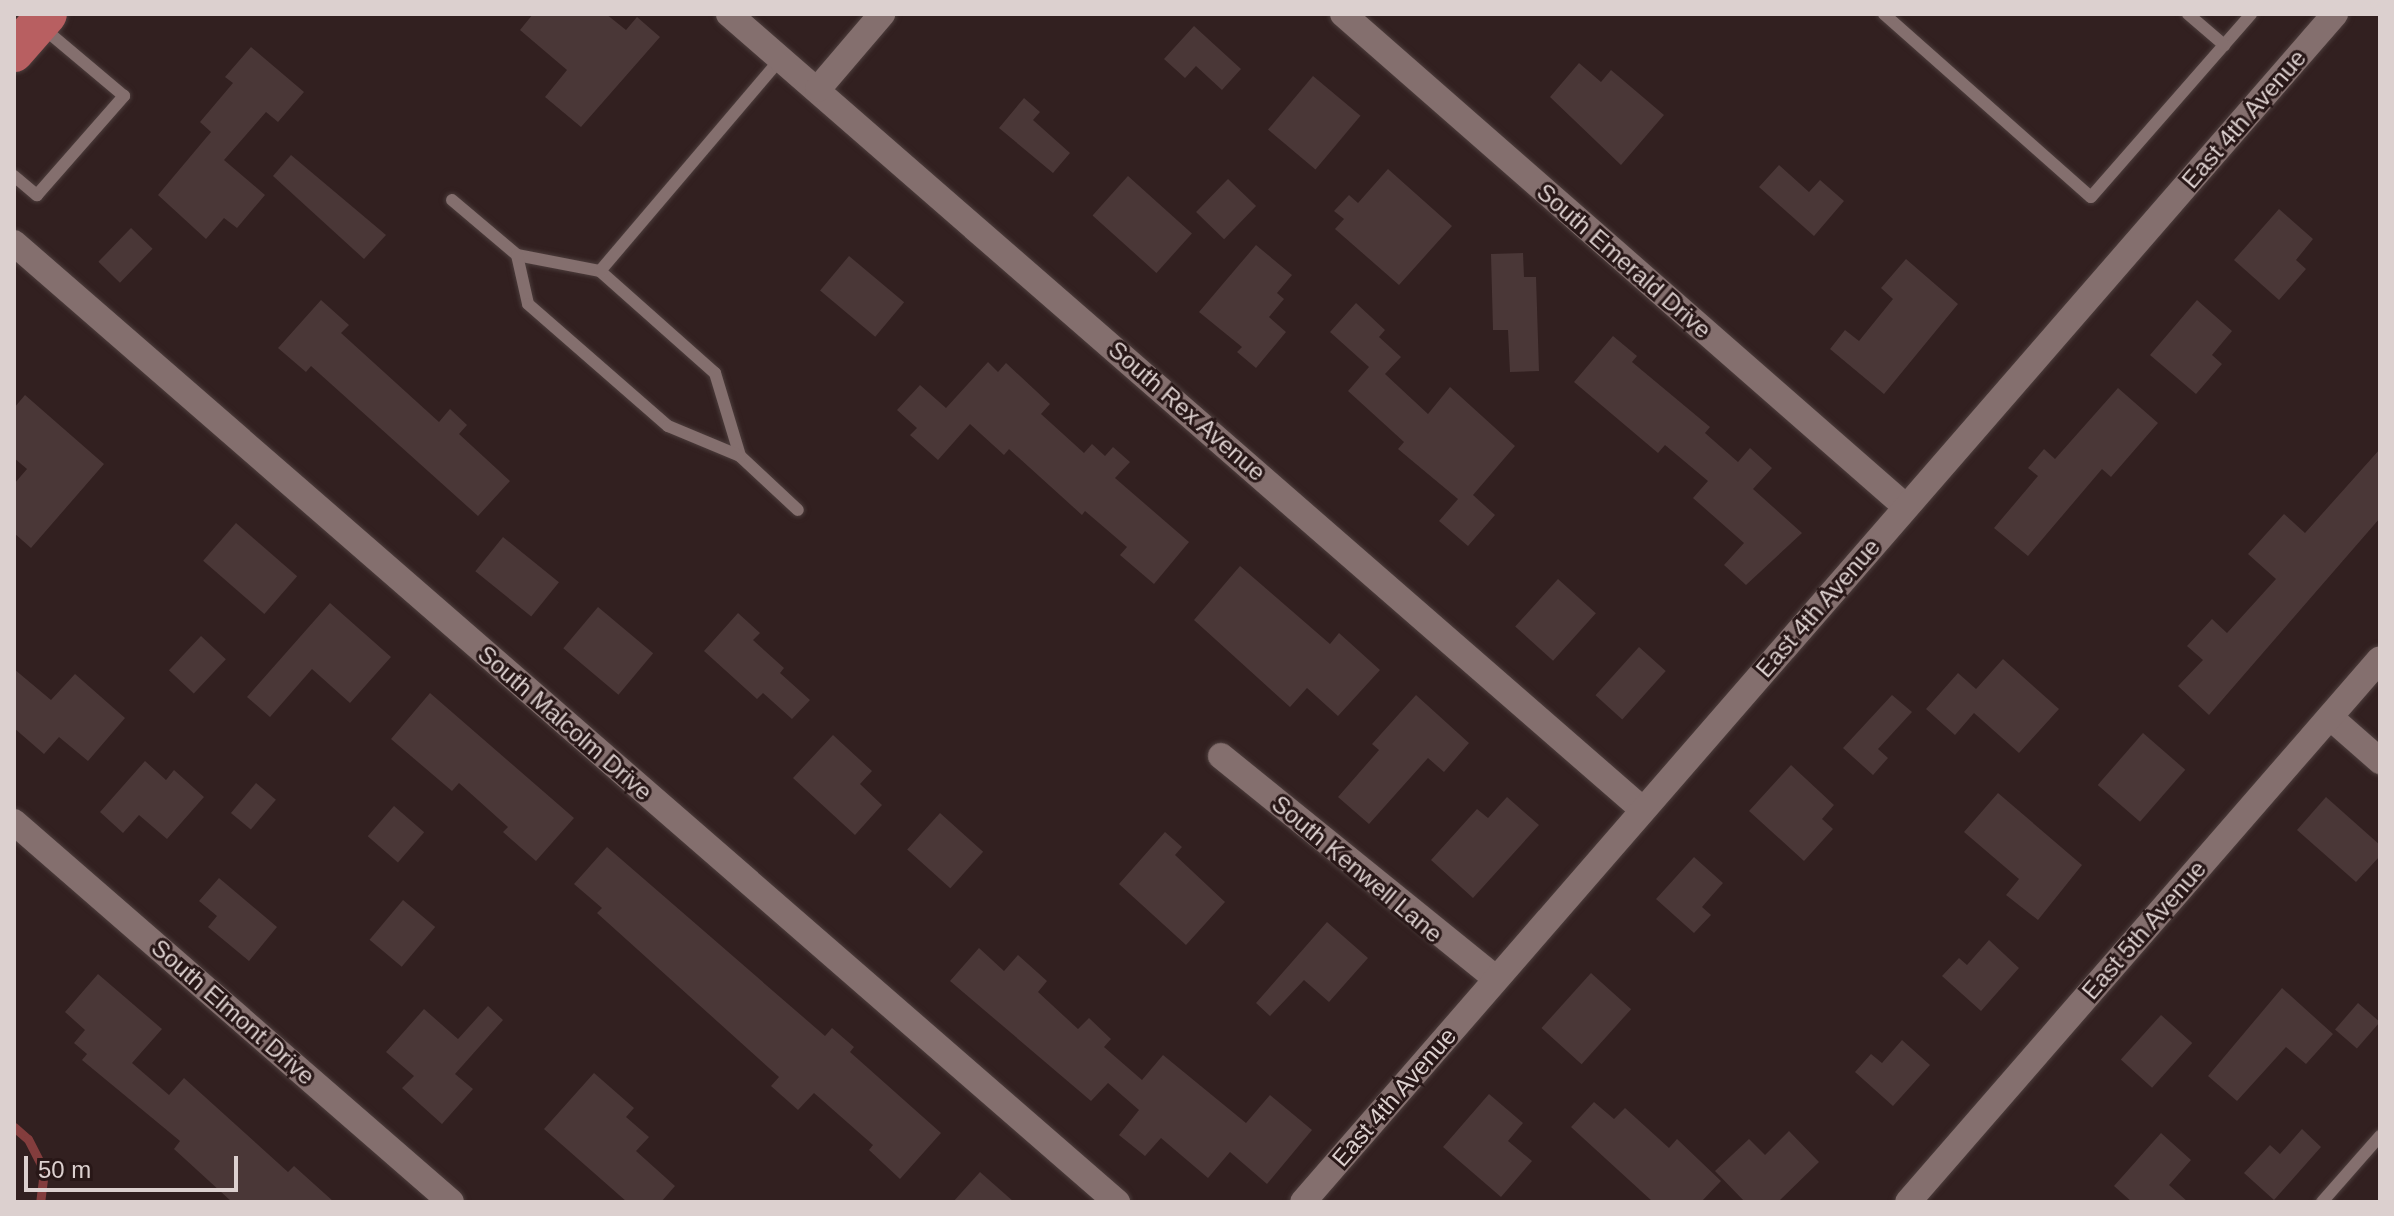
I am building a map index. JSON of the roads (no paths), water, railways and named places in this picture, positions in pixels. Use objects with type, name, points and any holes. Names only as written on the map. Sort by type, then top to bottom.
[{"type":"street","name":"South Rex Avenue","points":[[729,14],[1642,809]]},
{"type":"street","points":[[818,89],[882,14]]},
{"type":"street","name":"South Emerald Drive","points":[[1343,14],[1906,507]]},
{"type":"street","name":"East 4th Avenue","points":[[1303,1202],[2335,14]]},
{"type":"street","name":"South Malcolm Drive","points":[[14,243],[1117,1202]]},
{"type":"street","name":"East 5th Avenue","points":[[1908,1202],[2380,659]]},
{"type":"street","points":[[2330,717],[2380,761]]},
{"type":"street","name":"South Kenwell Lane","points":[[1221,756],[1496,979]]},
{"type":"street","name":"South Elmont Drive","points":[[14,822],[451,1202]]},
{"type":"lane","points":[[1884,14],[2091,197],[2251,14]]},
{"type":"lane","points":[[2188,14],[2224,45]]},
{"type":"lane","points":[[14,178],[37,195],[124,96],[33,30]]},
{"type":"lane","points":[[600,271],[781,58]]},
{"type":"lane","points":[[452,200],[517,255],[600,271],[715,373],[740,456]]},
{"type":"lane","points":[[517,255],[528,304],[668,426],[740,456],[798,510]]},
{"type":"lane","points":[[2322,1202],[2380,1136]]},
{"type":"waterway","points":[[14,1127],[28,1139],[44,1171],[40,1202]]}]
